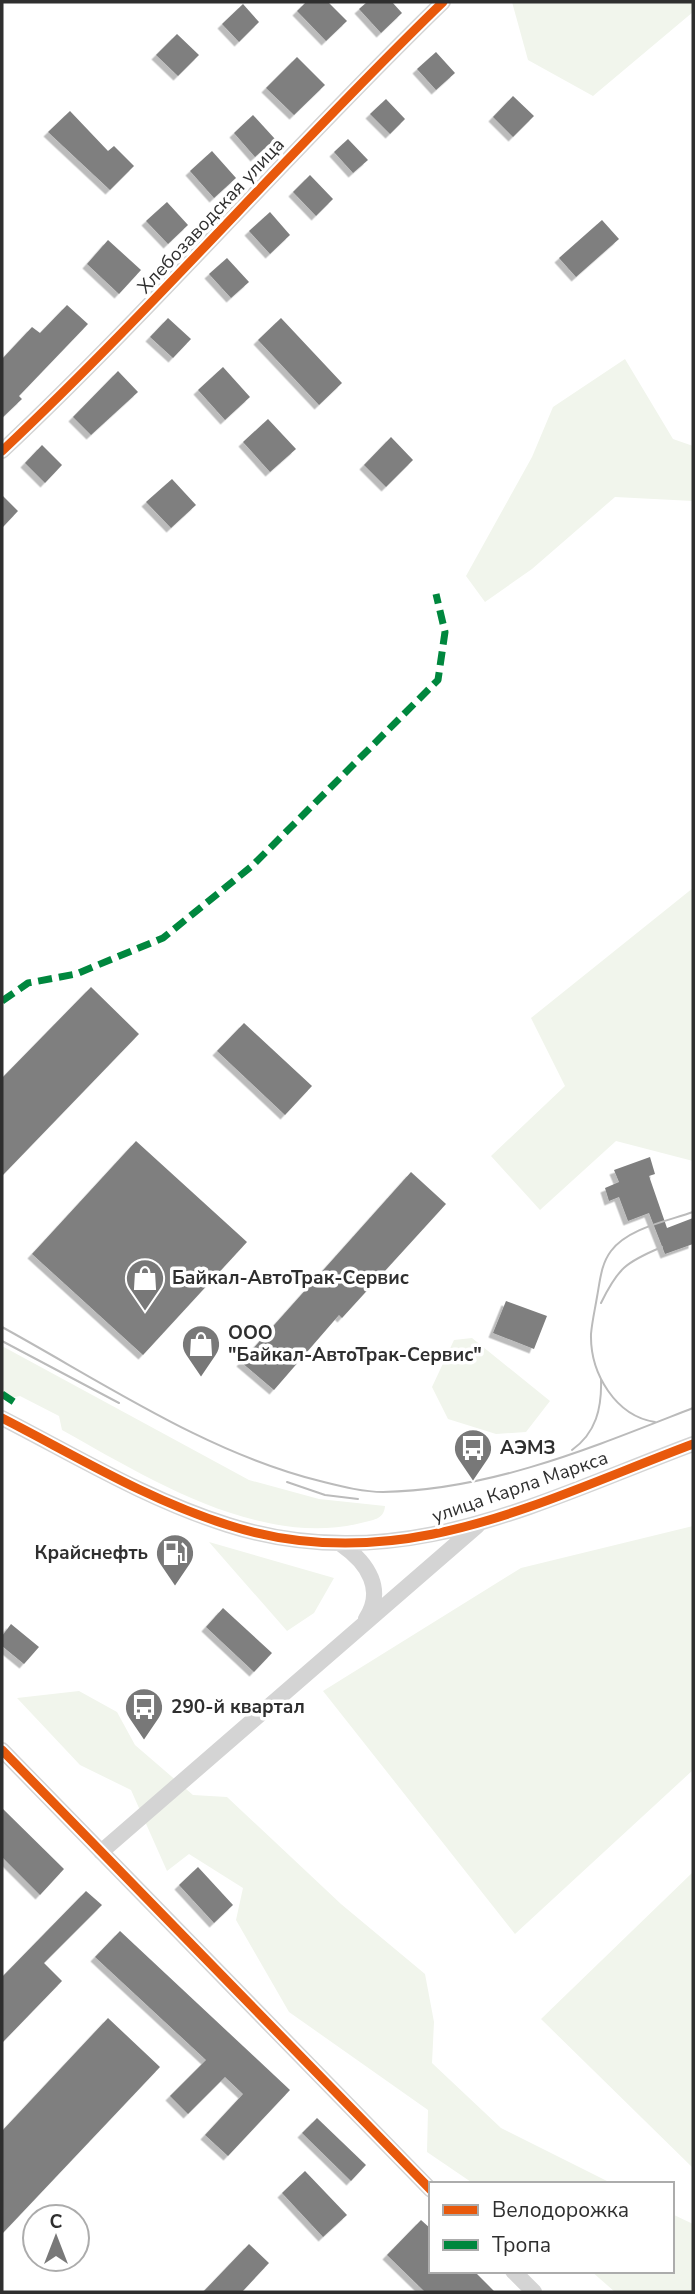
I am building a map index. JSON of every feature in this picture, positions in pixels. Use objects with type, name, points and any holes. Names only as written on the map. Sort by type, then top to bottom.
[{"type":"street","name":"Хлебозаводская улица","points":[[2,451],[171,285],[298,149],[443,2]]},
{"type":"street","name":"улица Карла Маркса","points":[[2,1418],[150,1496],[228,1525],[294,1542],[342,1545],[411,1540],[481,1523],[693,1444]]},
{"type":"street","points":[[101,1852],[481,1523]]},
{"type":"street","points":[[342,1545],[360,1557],[373,1581],[374,1599],[361,1628]]},
{"type":"street","points":[[2,1750],[429,2188]]},
{"type":"street","points":[[515,2273],[534,2292]]},
{"type":"shaded area","points":[[512,2],[693,2],[693,12],[593,96],[528,60]]},
{"type":"shaded area","points":[[625,359],[673,439],[693,446],[693,501],[615,497],[532,569],[485,602],[466,576],[532,457],[553,407]]},
{"type":"shaded area","points":[[693,888],[693,1161],[616,1141],[540,1210],[491,1156],[565,1086],[531,1018]]},
{"type":"shaded area","points":[[472,1338],[550,1401],[526,1432],[496,1434],[448,1419],[432,1387],[454,1340]]},
{"type":"shaded area","points":[[2,1346],[249,1480],[319,1499],[385,1506],[384,1511],[380,1517],[373,1520],[322,1528],[283,1526],[206,1504],[131,1468],[62,1430],[59,1416],[20,1396],[2,1400]]},
{"type":"shaded area","points":[[693,1526],[693,1770],[515,1934],[323,1691],[521,1568]]},
{"type":"shaded area","points":[[209,1542],[334,1578],[314,1613],[287,1631]]},
{"type":"shaded area","points":[[79,1691],[117,1712],[135,1745],[193,1795],[227,1797],[341,1904],[425,1974],[434,2022],[432,2063],[501,2128],[609,2182],[471,2182],[427,2152],[428,2110],[289,2012],[236,1920],[243,1888],[189,1854],[167,1871],[131,1790],[80,1765],[17,1698]]},
{"type":"shaded area","points":[[693,1872],[693,2168],[541,2019]]},
{"type":"shaded area","points":[[674,2215],[693,2224],[693,2292],[615,2292],[593,2273],[674,2273]]},
{"type":"building","points":[[306,2],[328,2],[347,21],[326,41],[297,11]]},
{"type":"building","points":[[367,2],[392,2],[402,13],[381,33],[359,9]]},
{"type":"building","points":[[243,4],[259,22],[239,42],[222,24]]},
{"type":"building","points":[[177,34],[199,55],[178,76],[156,55]]},
{"type":"building","points":[[436,52],[455,73],[436,90],[417,69]]},
{"type":"building","points":[[297,57],[325,85],[294,115],[266,88]]},
{"type":"building","points":[[513,96],[534,116],[513,137],[493,117]]},
{"type":"building","points":[[386,99],[405,119],[390,134],[370,114]]},
{"type":"building","points":[[70,111],[108,151],[114,146],[134,166],[110,190],[48,132]]},
{"type":"building","points":[[253,115],[275,139],[255,157],[234,133]]},
{"type":"building","points":[[348,139],[368,160],[353,173],[334,152]]},
{"type":"building","points":[[212,151],[236,178],[214,198],[190,171]]},
{"type":"building","points":[[310,175],[333,199],[316,216],[293,192]]},
{"type":"building","points":[[167,202],[188,225],[168,244],[146,221]]},
{"type":"building","points":[[270,212],[290,235],[270,254],[249,231]]},
{"type":"building","points":[[602,220],[619,239],[576,277],[559,258]]},
{"type":"building","points":[[108,240],[141,270],[119,294],[87,264]]},
{"type":"building","points":[[227,258],[249,282],[231,298],[209,274]]},
{"type":"building","points":[[67,305],[88,324],[19,396],[22,399],[2,418],[2,359],[32,327],[40,333]]},
{"type":"building","points":[[168,318],[191,339],[173,358],[150,337]]},
{"type":"building","points":[[281,318],[342,383],[319,405],[258,340]]},
{"type":"building","points":[[223,367],[250,397],[225,420],[198,390]]},
{"type":"building","points":[[118,371],[138,392],[91,435],[73,417]]},
{"type":"building","points":[[268,419],[296,449],[270,472],[243,442]]},
{"type":"building","points":[[391,437],[413,460],[386,487],[364,465]]},
{"type":"building","points":[[42,445],[62,465],[45,483],[25,463]]},
{"type":"building","points":[[172,479],[196,505],[171,528],[146,502]]},
{"type":"building","points":[[2,495],[18,511],[2,528]]},
{"type":"building","points":[[91,987],[139,1034],[2,1176],[2,1078]]},
{"type":"building","points":[[244,1023],[312,1086],[285,1115],[217,1051]]},
{"type":"building","points":[[136,1141],[247,1242],[143,1355],[32,1254]]},
{"type":"building","points":[[650,1157],[655,1174],[649,1176],[667,1228],[693,1218],[693,1244],[665,1254],[649,1213],[628,1221],[619,1197],[609,1201],[605,1188],[619,1182],[614,1170]]},
{"type":"building","points":[[411,1172],[446,1204],[342,1318],[339,1315],[274,1390],[241,1362]]},
{"type":"building","points":[[506,1301],[547,1316],[534,1349],[493,1333]]},
{"type":"building","points":[[223,1608],[272,1653],[254,1672],[206,1627]]},
{"type":"building","points":[[11,1624],[39,1647],[24,1664],[2,1646],[2,1636]]},
{"type":"building","points":[[2,1808],[64,1869],[40,1895],[2,1857]]},
{"type":"building","points":[[198,1867],[233,1905],[214,1923],[179,1885]]},
{"type":"building","points":[[86,1891],[102,1905],[44,1963],[62,1981],[2,2043],[2,1977]]},
{"type":"building","points":[[120,1931],[290,2090],[228,2156],[205,2135],[243,2094],[225,2077],[188,2114],[170,2096],[206,2060],[95,1957]]},
{"type":"building","points":[[108,2018],[160,2067],[31,2203],[21,2203],[21,2214],[2,2234],[2,2131]]},
{"type":"building","points":[[317,2118],[366,2165],[351,2181],[302,2133]]},
{"type":"building","points":[[305,2171],[347,2215],[323,2237],[282,2193]]},
{"type":"building","points":[[421,2220],[429,2227],[429,2273],[476,2273],[495,2292],[425,2292],[387,2255]]},
{"type":"building","points":[[249,2244],[269,2263],[242,2292],[203,2292]]},
{"type":"tram line","points":[[655,1422],[641,1418],[617,1402],[608,1391],[595,1364],[591,1334],[600,1279],[611,1251],[627,1236],[693,1212]]},
{"type":"tram line","points":[[601,1303],[624,1268],[662,1247]]},
{"type":"tram line","points":[[2,1327],[157,1414],[237,1453],[278,1469],[367,1491],[424,1489],[503,1475],[580,1451],[693,1408]]},
{"type":"tram line","points":[[2,1341],[119,1403]]},
{"type":"tram line","points":[[572,1450],[587,1436],[596,1419],[601,1379]]},
{"type":"tram line","points":[[287,1482],[325,1495],[358,1499]]},
{"type":"marked path","points":[[2,1001],[28,983],[76,974],[163,938],[252,866],[438,680],[445,632],[436,594]]},
{"type":"marked path","points":[[2,1394],[17,1404]]},
{"type":"cycle path","points":[[2,451],[114,341],[443,2]]},
{"type":"cycle path","points":[[2,1418],[113,1476],[198,1515],[228,1525],[290,1539],[350,1543],[409,1538],[466,1526],[579,1489],[693,1444]]},
{"type":"cycle path","points":[[2,1750],[429,2188]]},
{"type":"place","name":"Байкал-АвтоТрак-Сервис","points":[[145,1312]]},
{"type":"place","name":"ООО \"Байкал-АвтоТрак-Сервис\"","points":[[201,1378]]},
{"type":"place","name":"АЭМЗ","points":[[473,1482]]},
{"type":"place","name":"Крайснефть","points":[[175,1587]]},
{"type":"place","name":"290-й квартал","points":[[144,1741]]}]
